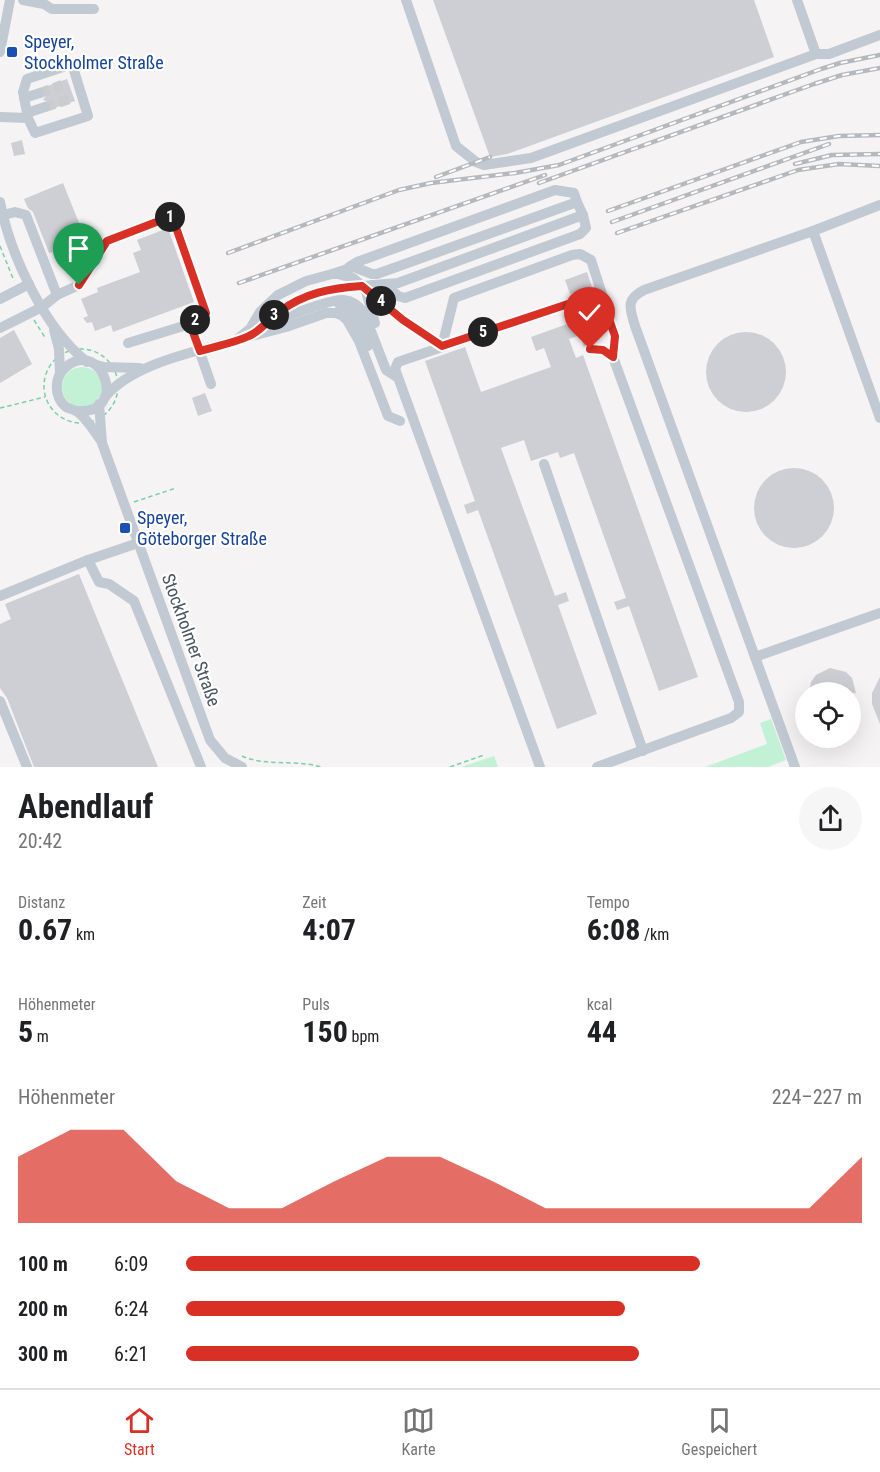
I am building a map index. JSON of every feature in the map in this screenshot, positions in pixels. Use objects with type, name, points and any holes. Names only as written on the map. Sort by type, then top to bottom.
[{"type":"street","points":[[0,52],[10,0]]},
{"type":"street","points":[[23,0],[44,2],[52,9],[94,9]]},
{"type":"street","points":[[406,0],[456,146],[476,162],[484,165],[531,158],[816,54],[829,54],[880,35]]},
{"type":"street","points":[[796,0],[816,54]]},
{"type":"street","points":[[72,64],[78,96],[88,116],[35,133],[27,115],[24,98],[27,79],[72,64]]},
{"type":"street","points":[[24,98],[40,93]]},
{"type":"street","points":[[0,117],[27,115],[45,107]]},
{"type":"street","points":[[236,340],[250,328],[260,312],[278,294],[292,287],[555,190],[574,193],[586,228],[580,234],[405,298],[398,296],[387,285]]},
{"type":"street","points":[[349,267],[377,274],[577,201]]},
{"type":"street","name":"Stockholmer Straße","points":[[0,202],[13,247],[29,284],[53,327],[73,350],[103,373],[106,378],[107,391],[102,400],[105,417],[102,443]]},
{"type":"street","points":[[795,767],[635,326],[630,311],[631,301],[637,293],[644,290],[880,205]]},
{"type":"street","points":[[2,215],[15,212],[26,215],[57,295]]},
{"type":"street","points":[[251,336],[295,301],[306,296],[338,288],[387,285],[583,215]]},
{"type":"street","points":[[0,327],[42,307],[57,295],[79,285],[107,241],[172,216],[206,313],[190,324],[128,343]]},
{"type":"street","points":[[813,231],[880,418]]},
{"type":"street","points":[[442,346],[454,298],[572,255],[580,254],[591,260],[602,294],[598,300]]},
{"type":"street","points":[[332,274],[353,279],[403,320],[442,346]]},
{"type":"street","points":[[0,299],[29,284]]},
{"type":"street","points":[[364,287],[386,353],[389,359],[398,362],[586,298],[598,300],[605,308],[615,336],[613,357],[739,702],[739,712],[731,718],[597,767]]},
{"type":"street","points":[[264,325],[345,300],[361,308],[386,370],[397,377]]},
{"type":"street","points":[[327,304],[342,305],[349,309],[356,319],[394,415],[400,421]]},
{"type":"street","points":[[78,411],[90,410],[119,382],[143,368],[286,327],[326,313],[336,313],[346,320],[359,341],[388,416],[415,425]]},
{"type":"street","points":[[190,324],[212,384]]},
{"type":"street","name":"Stockholmer Straße","points":[[53,327],[59,356],[60,374],[56,386],[59,398],[67,407],[78,411],[102,443],[210,740],[225,758],[242,767]]},
{"type":"street","points":[[587,340],[590,349],[603,350],[613,357]]},
{"type":"street","points":[[398,362],[395,369],[397,377],[540,767]]},
{"type":"street","points":[[60,374],[71,363],[143,368]]},
{"type":"street","points":[[544,464],[643,751]]},
{"type":"street","points":[[0,596],[88,560],[138,543]]},
{"type":"street","points":[[88,560],[99,582],[109,584],[134,601],[201,767]]},
{"type":"street","points":[[755,657],[880,613]]},
{"type":"street","points":[[0,701],[27,767]]},
{"type":"path","points":[[88,349],[96,351],[114,367],[119,382],[116,399],[105,417],[87,423],[78,423],[61,418],[54,412],[45,397],[44,379],[47,370],[59,356],[73,350],[88,349]]},
{"type":"path","points":[[0,408],[45,397]]},
{"type":"path","points":[[137,501],[176,488]]},
{"type":"path","points":[[237,753],[256,760],[321,767]]},
{"type":"path","points":[[450,767],[484,755]]},
{"type":"path","points":[[288,763],[289,767]]},
{"type":"green space","points":[[82,367],[96,373],[102,387],[96,401],[82,407],[68,401],[62,387],[68,373]]},
{"type":"green space","points":[[771,719],[786,760],[768,767],[705,767],[767,744],[760,723]]},
{"type":"green space","points":[[494,756],[498,767],[461,767]]},
{"type":"building","points":[[433,0],[754,0],[774,57],[507,154],[490,157]]},
{"type":"building","points":[[67,79],[75,101],[52,109],[50,102],[43,100],[47,94],[44,87]]},
{"type":"building","points":[[22,140],[25,154],[14,156],[11,143]]},
{"type":"building","points":[[63,183],[85,238],[79,241],[83,250],[64,258],[62,253],[54,256],[53,252],[49,253],[33,212],[28,208],[24,199]]},
{"type":"building","points":[[168,228],[194,302],[113,332],[111,325],[95,331],[92,322],[87,323],[83,318],[88,316],[81,299],[98,292],[97,288],[140,272],[133,253],[141,250],[137,240]]},
{"type":"building","points":[[587,272],[592,287],[570,294],[565,280]]},
{"type":"building","points":[[595,314],[600,328],[569,339],[576,358],[583,355],[698,677],[659,691],[629,606],[617,610],[614,602],[626,598],[574,453],[560,458],[558,452],[531,461],[524,440],[501,448],[555,596],[566,592],[569,601],[558,605],[597,714],[557,729],[478,510],[467,514],[464,505],[475,501],[425,361],[465,347],[481,392],[551,367],[544,348],[536,351],[531,337]]},
{"type":"building","points":[[14,330],[32,364],[0,383],[0,338]]},
{"type":"building","points":[[746,332],[761,335],[774,344],[783,357],[786,372],[783,387],[774,400],[761,409],[746,412],[731,409],[718,400],[709,387],[706,372],[709,357],[718,344],[731,335]]},
{"type":"building","points":[[205,393],[212,411],[198,416],[192,398]]},
{"type":"building","points":[[794,468],[809,471],[822,480],[831,493],[834,508],[831,523],[822,536],[809,545],[794,548],[779,545],[766,536],[757,523],[754,508],[757,493],[766,480],[779,471]]},
{"type":"building","points":[[79,574],[158,767],[34,767],[7,698],[0,688],[0,624],[11,619],[5,604]]},
{"type":"building","points":[[830,668],[846,672],[853,682],[811,682],[816,675]]},
{"type":"building","points":[[880,677],[880,724],[872,704],[872,693]]},
{"type":"tunnel","points":[[40,93],[62,85]]},
{"type":"tunnel","points":[[45,107],[73,98]]},
{"type":"railway","points":[[228,253],[399,190],[431,183],[559,165],[821,69],[880,55]]},
{"type":"railway","points":[[539,183],[814,84],[842,75],[880,68]]},
{"type":"railway","points":[[608,211],[801,142],[839,136],[880,135]]},
{"type":"railway","points":[[612,222],[829,144]]},
{"type":"railway","points":[[795,164],[832,155],[880,154]]},
{"type":"railway","points":[[436,177],[490,157]]},
{"type":"railway","points":[[617,233],[798,170],[839,164],[880,166]]},
{"type":"railway","points":[[239,283],[545,175]]},
{"type":"place","name":"Speyer, Stockholmer Straße","points":[[12,52]]},
{"type":"place","name":"Speyer, Göteborger Straße","points":[[125,528]]},
{"type":"route","points":[[79,285],[107,241],[172,216],[206,313],[190,324],[200,351],[251,336],[272,317],[306,296],[338,288],[362,286],[403,320],[442,346],[586,298],[598,300],[605,308],[615,336],[613,357],[603,350],[590,349]]}]
